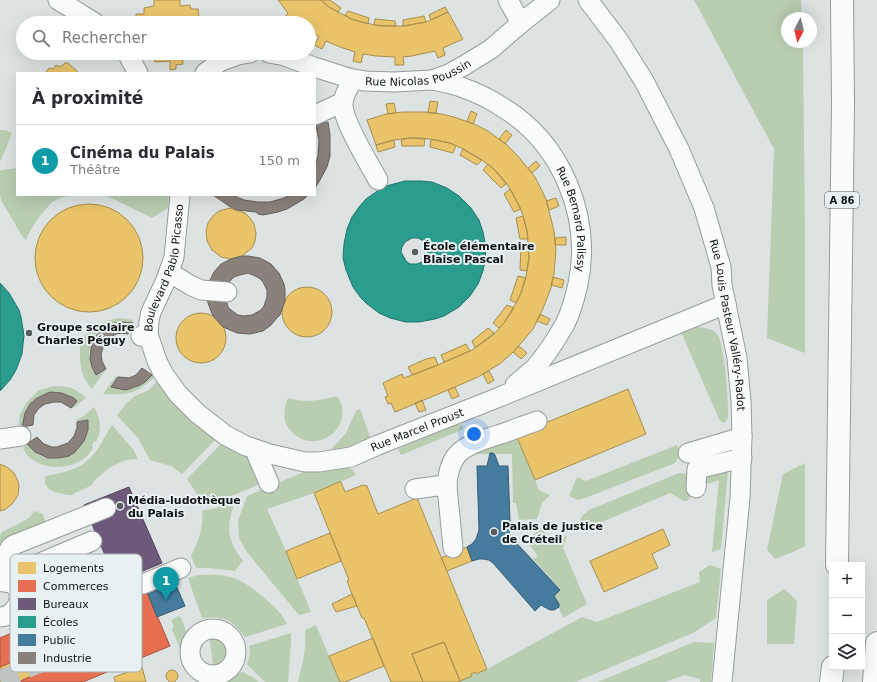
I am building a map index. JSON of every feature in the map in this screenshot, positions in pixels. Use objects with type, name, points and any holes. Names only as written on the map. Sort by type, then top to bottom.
[{"type":"highway","name":"A 86","points":[[837,562],[843,103],[842,0]]},
{"type":"highway","points":[[874,682],[877,643]]},
{"type":"highway","points":[[831,682],[833,670]]},
{"type":"street","points":[[58,0],[84,16]]},
{"type":"street","points":[[508,0],[527,25]]},
{"type":"street","name":"Rue Nicolas Poussin","points":[[296,60],[352,79],[378,83],[432,80],[449,74],[465,65],[495,55],[527,25],[550,0]]},
{"type":"street","name":"Rue Louis Pasteur Valléry-Radot","points":[[588,0],[619,41],[644,81],[679,149],[704,208],[721,267],[722,285],[737,358],[741,401],[742,437],[739,506],[722,682]]},
{"type":"street","points":[[131,60],[137,72]]},
{"type":"street","points":[[206,72],[224,60]]},
{"type":"street","points":[[352,79],[343,102],[344,111],[347,122],[378,180]]},
{"type":"street","name":"Rue Bernard Palissy","points":[[432,80],[460,86],[479,94],[503,107],[525,123],[544,143],[559,166],[571,191],[579,217],[582,244],[581,271],[575,298],[565,324],[549,349],[534,368],[514,386],[492,400]]},
{"type":"street","points":[[316,115],[343,102]]},
{"type":"street","name":"Boulevard Pablo Picasso","points":[[144,335],[151,312],[174,257],[180,196]]},
{"type":"street","points":[[169,272],[201,290],[227,292]]},
{"type":"street","name":"Rue Marcel Proust","points":[[144,335],[163,373],[178,394],[197,413],[225,435],[246,446],[270,454],[304,462],[318,462],[351,457],[726,304]]},
{"type":"street","points":[[453,548],[447,479],[457,454],[468,446],[478,442],[537,422]]},
{"type":"street","points":[[0,439],[21,436]]},
{"type":"street","points":[[688,453],[742,437]]},
{"type":"street","points":[[258,450],[257,455],[269,484]]},
{"type":"street","points":[[696,488],[697,469],[742,458]]},
{"type":"street","points":[[415,488],[437,486],[447,487]]},
{"type":"street","points":[[7,583],[7,555],[11,547],[106,508]]},
{"type":"street","points":[[61,554],[92,541]]},
{"type":"street","points":[[143,584],[181,568]]},
{"type":"street","points":[[0,617],[10,614]]},
{"type":"green space","points":[[694,0],[801,0],[802,12],[781,12],[781,48],[803,48],[805,353],[767,338],[774,149]]},
{"type":"green space","points":[[0,130],[5,130],[12,133],[0,162]]},
{"type":"green space","points":[[16,168],[16,196],[67,196],[52,202],[38,219],[26,240],[22,236],[1,200],[0,171]]},
{"type":"green space","points":[[107,196],[169,196],[168,208],[152,218]]},
{"type":"green space","points":[[120,318],[133,320],[133,323],[111,325],[102,330],[91,346],[89,355],[91,365],[97,375],[106,369],[92,389],[84,378],[82,372],[80,360],[80,340],[98,325]]},
{"type":"green space","points":[[697,327],[713,331],[720,339],[726,373],[728,399],[728,417],[724,423],[720,421],[681,332]]},
{"type":"green space","points":[[152,375],[155,377],[137,390],[125,394],[103,394],[116,376],[118,377],[111,387],[128,389],[138,386]]},
{"type":"green space","points":[[161,377],[219,436],[182,474],[171,466],[150,460],[138,438],[117,415],[135,396],[149,390]]},
{"type":"green space","points":[[55,386],[72,388],[86,398],[72,409],[71,408],[77,401],[71,396],[58,392],[44,394],[31,402],[27,408],[22,427],[19,427],[20,415],[26,403],[39,390]]},
{"type":"green space","points":[[337,396],[342,407],[342,417],[339,426],[334,433],[326,438],[318,441],[309,441],[300,438],[292,432],[286,424],[284,412],[288,398],[312,401]]},
{"type":"green space","points":[[94,407],[98,416],[100,429],[96,442],[94,441],[91,451],[83,460],[69,466],[54,467],[39,464],[28,456],[23,448],[27,444],[37,454],[47,458],[62,458],[76,451],[85,438],[88,430],[76,420],[84,416]]},
{"type":"green space","points":[[360,409],[372,442],[328,453],[346,433],[356,411]]},
{"type":"green space","points":[[458,424],[462,425],[464,429],[401,455],[398,449]]},
{"type":"green space","points":[[112,425],[133,449],[138,459],[126,460],[110,467],[95,480],[92,485],[71,495],[55,492],[48,488],[45,481],[46,476],[58,474],[85,463],[102,443]]},
{"type":"green space","points":[[516,435],[539,490],[550,495],[542,503],[537,519],[519,520],[516,503],[513,503],[512,454],[474,454]]},
{"type":"green space","points":[[225,440],[251,452],[258,472],[253,473],[255,478],[259,476],[259,481],[256,486],[216,502],[200,504],[197,494],[187,479]]},
{"type":"green space","points":[[677,445],[679,454],[675,463],[585,498],[578,500],[569,496],[577,477],[586,481]]},
{"type":"green space","points":[[805,463],[805,546],[775,559],[767,550],[783,474]]},
{"type":"green space","points":[[343,467],[352,469],[356,475],[314,493],[267,509],[311,612],[299,615],[246,551],[239,538],[238,521],[247,496],[304,472]]},
{"type":"green space","points":[[721,468],[728,471],[721,549],[712,552],[719,480],[701,486],[703,474]]},
{"type":"green space","points":[[679,473],[686,474],[689,477],[692,488],[691,496],[687,501],[684,501],[670,493],[602,522],[592,529],[579,523],[582,516],[589,510]]},
{"type":"green space","points":[[236,499],[230,516],[229,532],[233,546],[243,561],[235,571],[196,568],[191,556],[200,534],[202,511],[216,508]]},
{"type":"green space","points":[[34,511],[43,514],[46,524],[0,549],[0,535],[2,532],[30,517]]},
{"type":"green space","points":[[541,529],[553,537],[567,536],[563,548],[587,604],[563,618],[554,596],[560,589],[533,559],[538,556],[526,541]]},
{"type":"green space","points":[[710,565],[721,569],[716,618],[693,633],[575,682],[457,682],[472,676],[471,674],[475,672],[476,674],[487,669],[582,617],[597,622],[700,582],[699,572]]},
{"type":"green space","points":[[199,575],[222,575],[242,582],[268,601],[281,614],[287,624],[245,637],[236,626],[227,620],[216,617],[202,618],[188,578]]},
{"type":"green space","points":[[784,589],[797,601],[794,644],[767,644],[767,600]]},
{"type":"green space","points":[[179,616],[190,640],[187,648],[189,671],[172,629],[174,626],[171,620]]},
{"type":"green space","points":[[316,625],[340,682],[298,682],[305,650],[305,630]]},
{"type":"green space","points":[[291,633],[288,682],[265,682],[247,664],[250,654],[249,646]]},
{"type":"green space","points":[[209,635],[218,636],[224,640],[228,646],[230,658],[222,669],[214,671]]},
{"type":"green space","points":[[694,642],[714,643],[711,682],[700,682],[700,679],[685,675],[665,682],[598,682]]},
{"type":"green space","points":[[242,672],[253,677],[259,682],[226,682]]},
{"type":"building: Logements","points":[[154,0],[180,0],[180,6],[190,5],[191,9],[198,9],[199,16],[136,16],[136,14],[144,14],[144,8],[154,6]]},
{"type":"building: Logements","points":[[278,0],[321,0],[329,7],[351,19],[380,26],[406,26],[426,22],[448,12],[463,39],[443,48],[445,55],[438,58],[435,51],[403,57],[404,65],[395,65],[395,57],[363,54],[361,63],[353,61],[355,52],[326,41],[322,49],[316,46],[316,42],[319,37],[316,35],[316,16],[286,16],[288,13]]},
{"type":"building: Logements","points":[[321,0],[330,0],[341,8],[338,12]]},
{"type":"building: Logements","points":[[445,7],[448,12],[431,20],[429,15]]},
{"type":"building: Logements","points":[[348,11],[369,18],[368,24],[351,19],[345,15]]},
{"type":"building: Logements","points":[[424,16],[426,22],[403,26],[403,20]]},
{"type":"building: Logements","points":[[375,19],[395,21],[396,26],[374,25]]},
{"type":"building: Logements","points":[[154,60],[183,60],[183,64],[176,65],[176,69],[170,70],[170,61],[155,62]]},
{"type":"building: Logements","points":[[65,63],[68,63],[78,72],[46,72],[49,68],[53,69],[56,65],[60,67]]},
{"type":"building: Logements","points":[[430,101],[438,102],[436,113],[428,113]]},
{"type":"building: Logements","points":[[394,103],[396,113],[388,114],[386,104]]},
{"type":"building: Logements","points":[[471,111],[477,114],[473,124],[467,121]]},
{"type":"building: Logements","points":[[426,112],[454,117],[488,131],[507,145],[535,177],[546,199],[554,231],[556,250],[551,288],[542,311],[533,329],[512,353],[501,363],[478,377],[395,412],[391,403],[388,404],[385,397],[388,396],[383,383],[402,374],[404,378],[438,365],[472,350],[492,336],[504,323],[521,293],[529,257],[527,231],[523,215],[512,192],[494,169],[463,149],[450,143],[422,138],[409,138],[376,145],[367,120],[386,114]]},
{"type":"building: Logements","points":[[506,130],[512,135],[505,144],[499,139]]},
{"type":"building: Logements","points":[[409,138],[425,139],[424,146],[402,146],[401,140]]},
{"type":"building: Logements","points":[[431,139],[450,143],[456,146],[453,153],[430,147]]},
{"type":"building: Logements","points":[[394,140],[395,147],[378,152],[376,145]]},
{"type":"building: Logements","points":[[463,149],[482,160],[477,165],[460,155]]},
{"type":"building: Logements","points":[[536,161],[540,166],[532,173],[528,168]]},
{"type":"building: Logements","points":[[488,164],[506,184],[501,188],[483,170]]},
{"type":"building: Logements","points":[[510,189],[521,209],[514,212],[504,194]]},
{"type":"building: Logements","points":[[556,198],[559,206],[549,210],[546,201]]},
{"type":"building: Logements","points":[[89,204],[99,205],[110,209],[119,213],[127,220],[134,228],[138,237],[142,248],[142,268],[138,279],[134,288],[127,296],[119,303],[110,307],[99,311],[89,312],[79,311],[68,307],[59,303],[51,296],[44,288],[40,279],[36,268],[35,258],[36,248],[40,237],[44,228],[51,220],[59,213],[68,209],[79,205]]},
{"type":"building: Logements","points":[[230,208],[245,213],[254,224],[256,233],[252,248],[242,256],[231,259],[221,257],[212,250],[207,241],[206,231],[208,223],[213,216],[219,211]]},
{"type":"building: Logements","points":[[523,216],[528,239],[520,239],[516,218]]},
{"type":"building: Logements","points":[[566,237],[566,245],[555,245],[555,238]]},
{"type":"building: Logements","points":[[528,246],[529,257],[527,271],[520,270],[521,247]]},
{"type":"building: Logements","points":[[518,276],[526,278],[516,303],[510,300]]},
{"type":"building: Logements","points":[[553,277],[564,280],[562,288],[551,285]]},
{"type":"building: Logements","points":[[307,287],[317,289],[325,294],[330,302],[332,312],[330,322],[325,330],[317,335],[307,337],[297,335],[289,330],[284,322],[282,312],[284,302],[289,294],[297,289]]},
{"type":"building: Logements","points":[[507,305],[514,308],[499,328],[493,323]]},
{"type":"building: Logements","points":[[196,313],[206,313],[219,320],[226,333],[226,343],[219,356],[206,363],[196,363],[187,359],[180,352],[176,343],[176,333],[180,324],[187,317]]},
{"type":"building: Logements","points":[[540,314],[550,319],[547,325],[537,321]]},
{"type":"building: Logements","points":[[488,328],[494,333],[475,348],[472,341]]},
{"type":"building: Logements","points":[[466,344],[470,351],[444,362],[441,355]]},
{"type":"building: Logements","points":[[519,346],[527,353],[521,359],[513,352]]},
{"type":"building: Logements","points":[[435,357],[438,365],[412,375],[408,367],[426,359]]},
{"type":"building: Logements","points":[[489,371],[494,380],[488,384],[483,374]]},
{"type":"building: Logements","points":[[455,387],[459,396],[452,399],[448,390]]},
{"type":"building: Logements","points":[[628,389],[646,434],[535,480],[516,435]]},
{"type":"building: Logements","points":[[422,400],[426,410],[419,412],[415,403]]},
{"type":"building: Logements","points":[[0,464],[7,467],[14,473],[19,486],[18,495],[13,503],[6,509],[0,511]]},
{"type":"building: Logements","points":[[341,482],[345,492],[363,485],[367,486],[378,514],[417,498],[487,669],[476,674],[475,672],[471,674],[472,676],[460,681],[444,642],[412,654],[423,682],[391,682],[364,618],[362,618],[352,594],[347,581],[349,580],[314,493]]},
{"type":"building: Logements","points":[[663,529],[670,545],[652,554],[658,568],[604,592],[590,561]]},
{"type":"building: Logements","points":[[330,533],[341,561],[297,579],[286,551]]},
{"type":"building: Logements","points":[[467,547],[472,561],[447,571],[441,558]]},
{"type":"building: Logements","points":[[142,581],[147,592],[142,594]]},
{"type":"building: Logements","points":[[352,594],[357,606],[336,612],[332,604]]},
{"type":"building: Logements","points":[[373,638],[384,666],[345,682],[340,682],[329,656]]},
{"type":"building: Logements","points":[[444,642],[460,681],[423,682],[412,654]]},
{"type":"building: Logements","points":[[10,663],[10,672],[42,672],[18,682],[0,682],[0,667]]},
{"type":"building: Logements","points":[[142,667],[146,682],[115,682],[114,677],[128,672],[142,672]]},
{"type":"building: Logements","points":[[174,670],[177,671],[177,681],[170,682],[167,681],[166,674],[167,671]]},
{"type":"building: Commerces","points":[[147,592],[170,646],[142,658],[142,594]]},
{"type":"building: Commerces","points":[[10,634],[10,663],[0,667],[0,638]]},
{"type":"building: Commerces","points":[[42,672],[107,672],[83,682],[18,682]]},
{"type":"building: Bureaux","points":[[129,487],[162,563],[142,571],[142,554],[105,554],[84,505]]},
{"type":"building: Écoles","name":"École élémentaire Blaise Pascal","points":[[405,181],[432,182],[447,188],[459,196],[471,208],[479,220],[486,248],[483,271],[478,284],[470,296],[459,307],[444,316],[419,322],[406,322],[390,318],[379,313],[366,303],[353,287],[343,258],[347,229],[352,217],[359,207],[366,199],[383,187]],"holes":[[[412,238],[418,238],[425,244],[428,253],[422,262],[410,264],[406,261],[401,252],[402,247],[405,242]]]},
{"type":"building: Écoles","points":[[0,283],[9,293],[19,310],[24,335],[22,354],[16,370],[10,380],[0,391]]},
{"type":"building: Public","name":"Palais de justice de Créteil","points":[[490,453],[495,455],[499,466],[508,466],[510,521],[509,535],[560,590],[554,596],[559,604],[559,607],[554,610],[550,610],[541,605],[535,611],[493,563],[489,560],[483,559],[472,561],[467,547],[476,539],[479,530],[477,466],[487,466]]},
{"type":"building: Public","points":[[175,583],[185,606],[157,617],[148,594]]},
{"type":"building: Industrie","points":[[328,122],[330,135],[330,156],[327,167],[316,186],[316,162],[319,141],[316,125]]},
{"type":"building: Industrie","points":[[214,196],[234,196],[244,200],[270,202],[287,196],[307,196],[287,209],[263,215],[256,212],[237,210]]},
{"type":"building: Industrie","points":[[242,256],[260,258],[271,264],[279,273],[285,290],[285,301],[280,315],[263,331],[250,334],[237,333],[223,327],[213,316],[207,296],[225,296],[228,307],[238,315],[252,315],[261,310],[267,297],[267,290],[259,278],[248,273],[234,277],[229,282],[226,289],[209,282],[214,272],[221,264]]},
{"type":"building: Industrie","points":[[122,322],[133,323],[128,334],[116,334],[105,343],[101,354],[102,361],[106,369],[96,375],[90,359],[94,339],[105,327]]},
{"type":"building: Industrie","points":[[142,368],[152,375],[145,382],[126,390],[111,387],[118,377],[129,378],[136,375]]},
{"type":"building: Industrie","points":[[50,392],[62,393],[74,398],[77,401],[71,408],[61,402],[45,404],[39,408],[34,415],[33,425],[22,427],[25,413],[30,404],[37,398]]},
{"type":"building: Industrie","points":[[88,420],[88,430],[84,441],[75,452],[69,456],[48,458],[35,452],[27,444],[37,437],[44,444],[52,447],[57,447],[68,443],[74,436],[77,428],[77,422]]},
{"type":"tunnel","points":[[0,680],[19,672]]},
{"type":"place","name":"École élémentaire Blaise Pascal","points":[[415,252]]},
{"type":"place","name":"Groupe scolaire Charles Péguy","points":[[29,333]]},
{"type":"place","name":"Média-ludothèque du Palais","points":[[120,506]]},
{"type":"place","name":"Palais de justice de Créteil","points":[[494,532]]},
{"type":"place","name":"Cinéma du Palais","points":[[166,600]]}]
